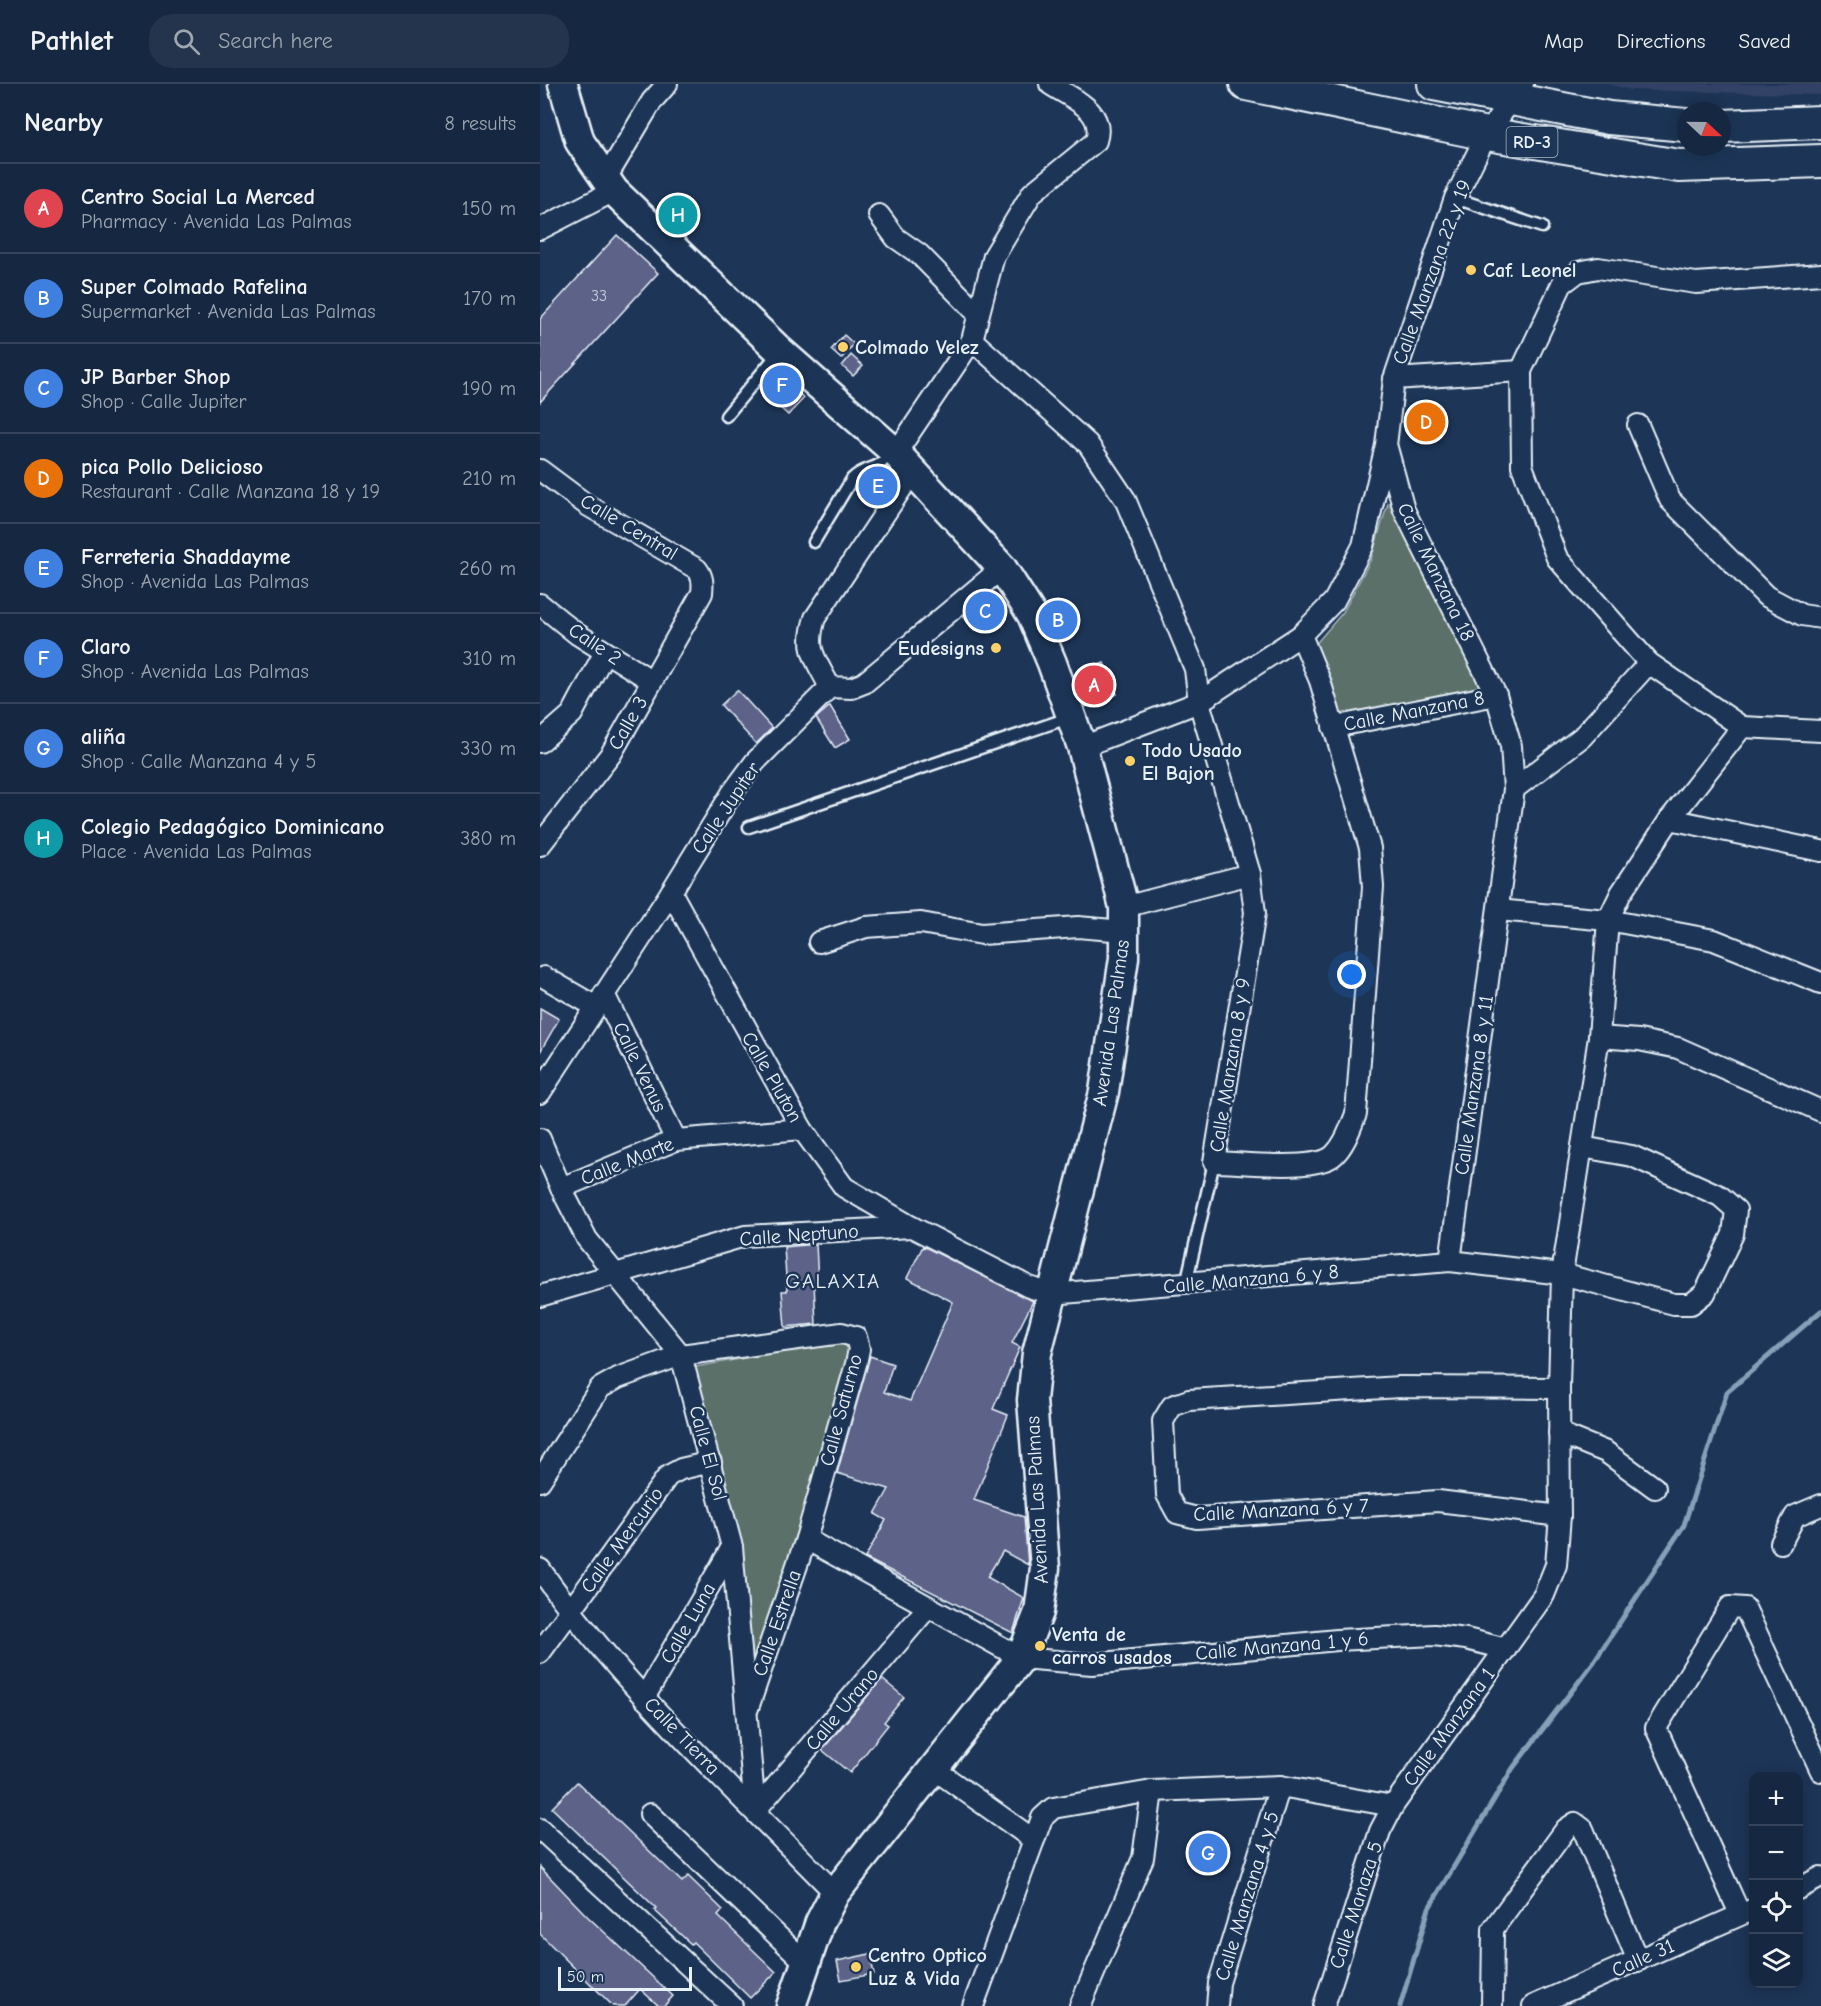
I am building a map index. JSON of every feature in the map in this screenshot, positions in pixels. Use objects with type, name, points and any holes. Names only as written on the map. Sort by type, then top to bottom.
[{"type":"main road","name":"RD-3","points":[[1246,84],[1487,134],[1679,166],[1821,161]]},
{"type":"main road","name":"RD-3","points":[[1434,84],[1517,92],[1609,118],[1677,124]]},
{"type":"main road","points":[[1731,126],[1821,122]]},
{"type":"street","name":"Avenida Las Palmas","points":[[563,84],[580,142],[609,186],[780,351],[900,458],[1002,567],[1032,615],[1082,747],[1124,919],[1124,958],[1104,1092],[1037,1353],[1032,1400],[1045,1568],[1040,1612],[1021,1658],[835,1893],[820,1922],[791,2006]]},
{"type":"street","points":[[540,229],[609,186],[652,101],[667,84]]},
{"type":"street","points":[[1002,567],[864,682],[851,688],[830,687],[812,652],[809,638],[815,618],[900,458],[972,340],[993,256],[1032,193],[1096,141],[1100,129],[1094,114],[1050,84]]},
{"type":"street","name":"Calle Manzana 22 y 19","points":[[1082,747],[1199,702],[1301,635],[1334,601],[1363,546],[1386,445],[1394,378],[1455,198],[1487,134],[1517,92]]},
{"type":"street","points":[[879,215],[896,238],[919,254],[978,314]]},
{"type":"street","points":[[1821,274],[1696,283],[1598,268],[1578,272],[1562,284],[1521,371],[1522,466],[1557,558],[1648,663],[1742,727],[1821,731]]},
{"type":"street","name":"Calle Manzana 8 y 9","points":[[972,340],[1088,444],[1125,499],[1195,669],[1199,702],[1250,874],[1255,913],[1214,1162],[1312,1164],[1332,1157],[1347,1137],[1356,1114],[1373,887],[1370,848],[1320,681],[1301,635]]},
{"type":"street","points":[[1394,378],[1521,371]]},
{"type":"street","points":[[1638,425],[1670,500],[1766,596],[1802,615],[1821,618]]},
{"type":"street","name":"Calle Manzana 18","points":[[1386,445],[1404,510],[1496,695],[1511,746],[1514,789]]},
{"type":"street","name":"Calle Central","points":[[540,470],[587,505],[697,569],[702,576],[702,593]]},
{"type":"street","name":"Calle 3","points":[[540,845],[611,754],[702,593]]},
{"type":"street","name":"Calle 2","points":[[540,604],[577,634],[652,681]]},
{"type":"street","points":[[540,742],[572,714],[605,652]]},
{"type":"street","points":[[1514,789],[1582,737],[1648,663]]},
{"type":"street","name":"Calle Jupiter","points":[[540,1093],[671,892],[732,793],[755,762],[830,687]]},
{"type":"street","name":"Calle Manzana 8","points":[[1333,727],[1496,695]]},
{"type":"street","points":[[1608,920],[1621,894],[1670,819],[1742,727]]},
{"type":"street","name":"Calle Manzana 8 y 11","points":[[1450,1261],[1514,789]]},
{"type":"street","points":[[1670,819],[1821,850]]},
{"type":"street","points":[[819,942],[866,927],[921,923],[982,934],[1078,927],[1124,919],[1250,874]]},
{"type":"street","name":"Calle Pluton","points":[[671,892],[802,1129],[844,1187],[912,1227]]},
{"type":"street","points":[[1498,910],[1608,920],[1714,940],[1821,983]]},
{"type":"street","name":"Calle Manzana 1","points":[[1393,1806],[1544,1595],[1556,1565],[1560,1516],[1559,1388],[1562,1274],[1599,1037],[1608,920]]},
{"type":"street","name":"Calle Venus","points":[[544,977],[600,1001],[676,1140]]},
{"type":"street","points":[[1599,1037],[1639,1040],[1678,1048],[1821,1111]]},
{"type":"street","name":"Calle Marte","points":[[561,1188],[676,1140],[802,1129]]},
{"type":"street","name":"Calle El Sol","points":[[540,1139],[561,1188],[587,1239],[681,1355],[732,1547],[748,1708],[755,1811]]},
{"type":"street","name":"Calle Manzana 6 y 8","points":[[1051,1294],[1185,1285],[1450,1261],[1562,1274],[1674,1304],[1691,1304],[1705,1293],[1733,1234],[1736,1210],[1720,1196],[1632,1156],[1582,1147]]},
{"type":"street","points":[[912,1227],[1029,1287],[1051,1294]]},
{"type":"street","name":"Calle Neptuno","points":[[540,1296],[744,1236],[912,1227]]},
{"type":"street","name":"Calle Saturno","points":[[540,1481],[600,1388],[618,1378],[681,1355],[842,1333],[856,1337],[859,1349],[806,1539]]},
{"type":"street","name":"Calle Manzana 6 y 7","points":[[1559,1388],[1400,1387],[1189,1400],[1172,1406],[1162,1421],[1167,1495],[1178,1513],[1197,1518],[1438,1501],[1560,1516]]},
{"type":"street","points":[[1559,1433],[1606,1452],[1655,1488]]},
{"type":"street","name":"Calle Mercurio","points":[[540,1653],[668,1476],[681,1469],[711,1462]]},
{"type":"street","points":[[1781,1544],[1795,1516],[1821,1505]]},
{"type":"street","points":[[806,1539],[1021,1658]]},
{"type":"street","name":"Calle Estrella","points":[[748,1708],[806,1539]]},
{"type":"street","name":"Calle Luna","points":[[644,1698],[732,1547]]},
{"type":"street","name":"Calle Tierra","points":[[540,1569],[570,1612],[644,1698],[835,1893]]},
{"type":"street","name":"Calle Urano","points":[[755,1811],[928,1607]]},
{"type":"street","points":[[1747,1912],[1657,1731],[1657,1725],[1730,1607],[1745,1608],[1821,1771]]},
{"type":"street","name":"Calle Manzana 1 y 6","points":[[1021,1658],[1092,1664],[1337,1640],[1434,1635],[1466,1639],[1506,1649]]},
{"type":"street","points":[[934,1769],[1034,1840]]},
{"type":"street","points":[[973,2006],[1042,1818],[1053,1808],[1152,1791],[1280,1786],[1393,1806]]},
{"type":"street","name":"Calle Manzana 4 y 5","points":[[1217,2006],[1219,1983],[1280,1786]]},
{"type":"street","points":[[1080,2006],[1143,1858],[1152,1791]]},
{"type":"street","name":"Calle Manaza 5","points":[[1324,2006],[1380,1831],[1393,1806]]},
{"type":"street","points":[[650,1814],[805,1962]]},
{"type":"street","points":[[1492,2006],[1493,1929],[1559,1839],[1575,1823],[1583,1829],[1638,1961]]},
{"type":"street","points":[[540,1829],[732,2006]]},
{"type":"street","points":[[1803,1886],[1821,1877]]},
{"type":"street","name":"Calle 31","points":[[1533,2006],[1747,1912]]},
{"type":"lane","points":[[1455,198],[1542,227]]},
{"type":"lane","points":[[726,417],[780,351]]},
{"type":"lane","points":[[814,542],[852,479],[859,472],[900,458]]},
{"type":"lane","points":[[749,827],[1071,717]]},
{"type":"lane","points":[[1185,1285],[1214,1162]]},
{"type":"shaded area","points":[[1608,84],[1821,84],[1821,95],[1631,90]]},
{"type":"green space","points":[[1388,503],[1449,612],[1481,691],[1335,721],[1313,647],[1343,612],[1371,559]]},
{"type":"green space","points":[[853,1339],[800,1538],[749,1670],[689,1368]]},
{"type":"building","points":[[677,198],[696,216],[680,232],[662,214]]},
{"type":"building","points":[[617,235],[658,273],[540,402],[540,319]]},
{"type":"building","name":"Colmado Velez","points":[[844,335],[854,344],[841,359],[831,350]]},
{"type":"building","points":[[851,355],[863,366],[853,376],[842,366]]},
{"type":"building","points":[[782,379],[804,398],[788,415],[767,396]]},
{"type":"building","points":[[1434,410],[1438,432],[1418,435],[1414,413]]},
{"type":"building","points":[[982,601],[993,614],[975,630],[963,616]]},
{"type":"building","points":[[1063,606],[1073,625],[1057,633],[1049,613]]},
{"type":"building","points":[[1104,663],[1117,694],[1085,707],[1074,675]]},
{"type":"building","points":[[737,690],[772,728],[756,744],[721,705]]},
{"type":"building","points":[[830,706],[850,739],[835,748],[816,718]]},
{"type":"building","points":[[540,1008],[559,1019],[540,1052]]},
{"type":"building","points":[[816,1244],[818,1283],[814,1283],[816,1324],[785,1327],[782,1291],[787,1291],[784,1247]]},
{"type":"building","points":[[923,1246],[1033,1301],[1012,1343],[1020,1347],[993,1409],[1008,1415],[974,1500],[1024,1517],[1028,1565],[1003,1551],[987,1577],[1024,1598],[1013,1633],[865,1558],[886,1520],[875,1514],[889,1489],[837,1473],[870,1356],[893,1364],[884,1392],[910,1401],[953,1302],[907,1278]]},
{"type":"building","points":[[882,1679],[904,1697],[884,1722],[888,1725],[850,1773],[822,1750]]},
{"type":"building","points":[[577,1782],[682,1882],[688,1876],[723,1910],[718,1916],[776,1972],[750,1998],[693,1942],[691,1944],[654,1910],[656,1908],[552,1808]]},
{"type":"building","points":[[540,1867],[587,1916],[673,1996],[664,2006],[659,2006],[640,1989],[625,2006],[613,2006],[540,1934]]},
{"type":"building","name":"Centro Optico Luz & Vida","points":[[870,1954],[874,1974],[841,1980],[837,1961]]},
{"type":"waterway","points":[[1400,2006],[1429,1908],[1513,1768],[1593,1663],[1684,1525],[1727,1392],[1821,1311]]},
{"type":"place","name":"Colegio Pedagógico Dominicano","points":[[678,215]]},
{"type":"place","name":"Caf. Leonel","points":[[1471,270]]},
{"type":"place","name":"Colmado Velez","points":[[843,347]]},
{"type":"place","name":"Claro","points":[[782,385]]},
{"type":"place","name":"pica Pollo Delicioso","points":[[1426,422]]},
{"type":"place","name":"Ferreteria Shaddayme","points":[[878,486]]},
{"type":"place","name":"JP Barber Shop","points":[[985,611]]},
{"type":"place","name":"Super Colmado Rafelina","points":[[1058,620]]},
{"type":"place","name":"Eudesigns","points":[[996,648]]},
{"type":"place","name":"Centro Social La Merced","points":[[1094,685]]},
{"type":"place","name":"Todo Usado El Bajon","points":[[1130,761]]},
{"type":"place","name":"Venta de carros usados","points":[[1040,1646]]},
{"type":"place","name":"aliña","points":[[1208,1853]]},
{"type":"place","name":"Centro Optico Luz & Vida","points":[[856,1967]]},
{"type":"district","name":"GALAXIA","points":[[833,1281]]}]
